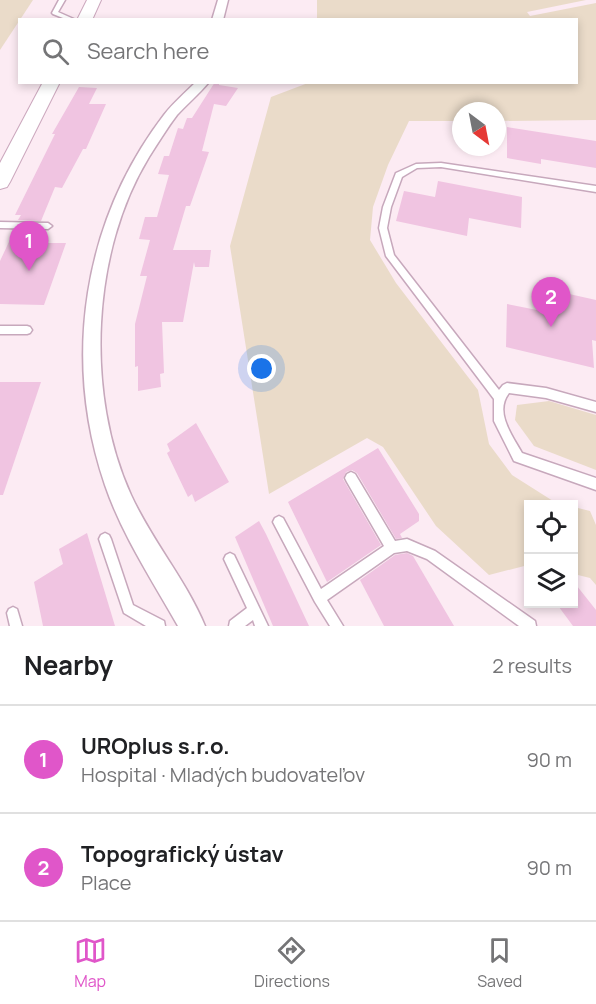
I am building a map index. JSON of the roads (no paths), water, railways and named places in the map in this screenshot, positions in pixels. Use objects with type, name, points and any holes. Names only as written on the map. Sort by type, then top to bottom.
[{"type":"street","points":[[85,18],[94,0]]},
{"type":"street","points":[[218,18],[223,0]]},
{"type":"street","points":[[0,182],[51,84]]},
{"type":"street","points":[[192,626],[150,553],[116,487],[100,434],[91,374],[90,335],[94,293],[105,248],[135,171],[170,116],[201,84]]},
{"type":"lane","points":[[62,0],[55,13],[69,18]]},
{"type":"lane","points":[[596,189],[441,165],[416,166],[399,175],[387,207],[383,228],[390,256],[498,398],[499,421],[518,457],[596,484]]},
{"type":"lane","points":[[0,225],[48,226]]},
{"type":"lane","points":[[0,330],[27,330]]},
{"type":"lane","points":[[498,398],[507,388],[546,393],[596,407]]},
{"type":"lane","points":[[351,478],[392,548]]},
{"type":"lane","points":[[279,522],[319,598],[338,626]]},
{"type":"lane","points":[[105,538],[128,609],[159,626]]},
{"type":"lane","points":[[319,598],[392,548],[407,545],[431,555],[530,626]]},
{"type":"lane","points":[[230,559],[261,626]]},
{"type":"lane","points":[[235,626],[255,610]]},
{"type":"place","name":"UROplus s.r.o.","points":[[29,271]]},
{"type":"place","name":"Topografický ústav","points":[[551,327]]}]
